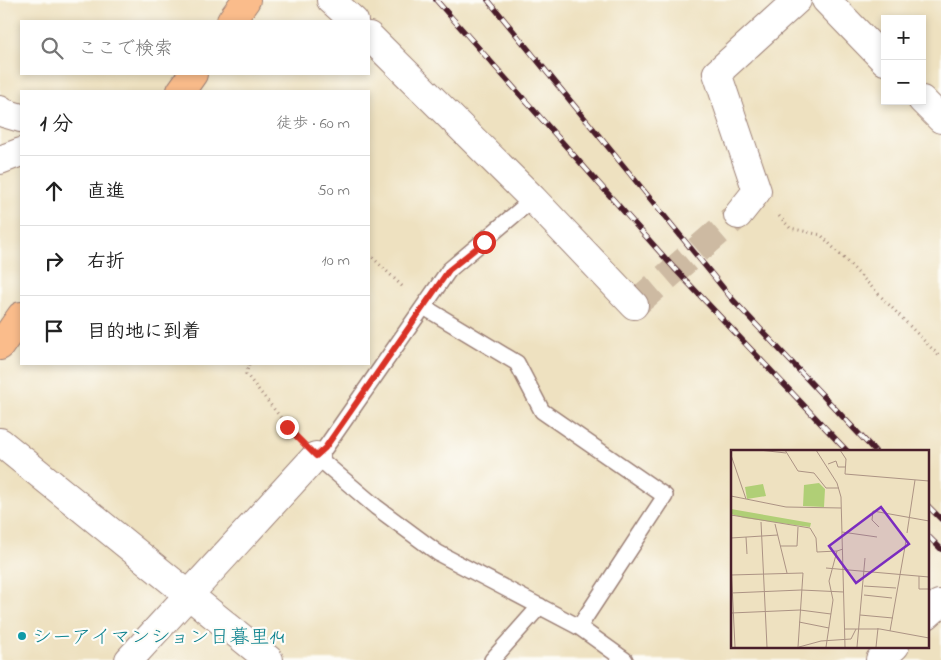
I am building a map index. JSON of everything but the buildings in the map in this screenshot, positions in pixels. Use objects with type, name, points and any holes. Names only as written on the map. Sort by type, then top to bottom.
[{"type":"main road","points":[[232,20],[246,0]]},
{"type":"main road","points":[[182,90],[192,75]]},
{"type":"main road","points":[[0,346],[20,317]]},
{"type":"street","points":[[331,0],[353,20]]},
{"type":"street","points":[[738,216],[758,191],[717,73],[797,0]]},
{"type":"street","points":[[826,0],[884,60]]},
{"type":"street","points":[[370,37],[533,199],[634,305]]},
{"type":"street","points":[[926,104],[941,119]]},
{"type":"street","points":[[0,110],[20,118]]},
{"type":"street","points":[[0,160],[20,152]]},
{"type":"street","points":[[0,442],[269,660]]},
{"type":"street","points":[[128,660],[316,456]]},
{"type":"street","points":[[880,660],[893,648]]},
{"type":"lane","points":[[533,199],[449,270],[325,448],[316,456],[376,507],[438,553],[580,627],[625,660]]},
{"type":"lane","points":[[424,307],[517,363],[542,411],[665,496],[580,627]]},
{"type":"lane","points":[[492,660],[540,606]]},
{"type":"path","points":[[758,191],[790,228],[821,235],[941,358]]},
{"type":"path","points":[[370,255],[424,307]]},
{"type":"path","points":[[249,365],[246,374],[287,427],[316,456]]},
{"type":"tunnel","points":[[634,305],[738,215]]},
{"type":"railway","points":[[436,0],[674,268],[846,450]]},
{"type":"railway","points":[[488,0],[733,300],[874,450]]},
{"type":"railway","points":[[928,506],[941,519]]},
{"type":"railway","points":[[928,536],[941,549]]},
{"type":"place","name":"シーアイマンション日暮里14","points":[[22,636]]},
{"type":"route","points":[[287,427],[316,456],[325,448],[449,270],[484,242]]}]
